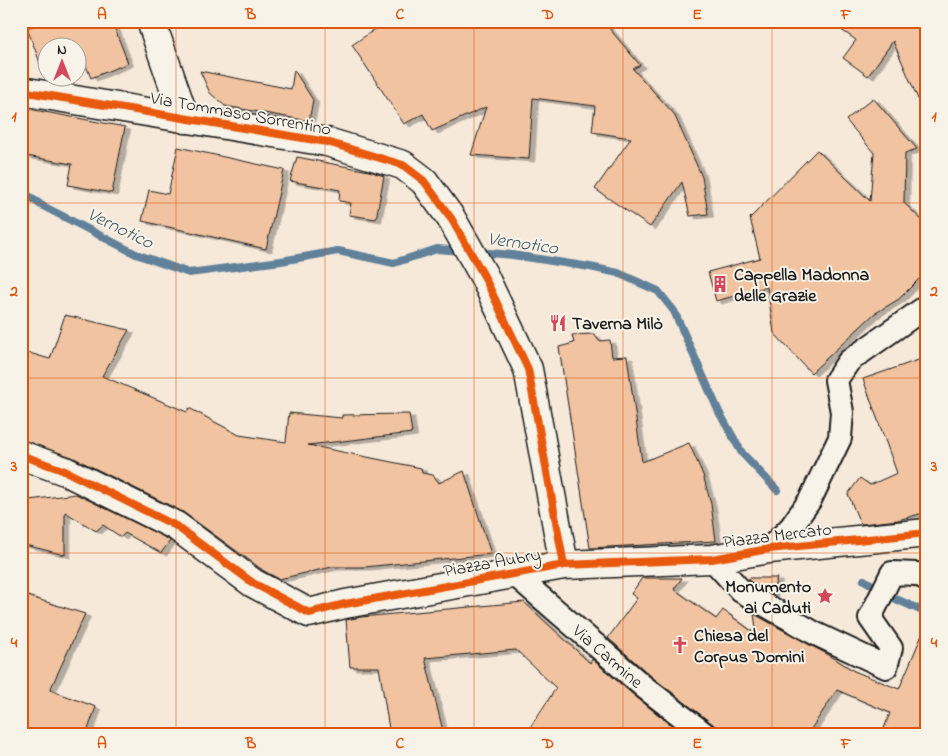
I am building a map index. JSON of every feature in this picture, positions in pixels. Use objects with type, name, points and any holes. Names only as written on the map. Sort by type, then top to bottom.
[{"type":"street","points":[[151,21],[185,119]]},
{"type":"street","name":"Via Tommaso Sorrentino","points":[[21,91],[327,142],[403,164],[424,181],[451,218],[484,276],[528,368],[564,565]]},
{"type":"street","points":[[769,549],[791,527],[810,500],[840,438],[842,412],[836,380],[849,361],[927,306]]},
{"type":"street","name":"Piazza Aubry","points":[[21,455],[65,471],[176,526],[253,583],[309,613],[345,604],[564,565],[712,559]]},
{"type":"street","name":"Piazza Mercato","points":[[712,559],[769,549],[927,533]]},
{"type":"street","points":[[712,559],[741,591],[816,634],[886,667],[891,648],[870,618],[892,573],[917,574],[927,579]]},
{"type":"street","name":"Via Carmine","points":[[514,574],[644,687],[706,735]]},
{"type":"building","points":[[45,21],[112,21],[128,63],[91,78],[88,70],[88,38],[38,38],[38,57],[27,28]]},
{"type":"building","points":[[387,21],[603,21],[640,65],[633,69],[674,114],[702,177],[708,214],[690,216],[682,182],[650,227],[595,189],[631,138],[592,132],[595,106],[533,98],[529,159],[471,155],[486,107],[432,131],[423,114],[404,124],[352,45]]},
{"type":"building","points":[[828,21],[927,21],[927,120],[893,41],[868,76],[843,58],[856,40]]},
{"type":"building","points":[[294,70],[313,100],[309,121],[225,106],[210,93],[200,71],[291,89]]},
{"type":"building","points":[[873,98],[917,149],[905,153],[904,203],[927,225],[927,271],[899,299],[874,314],[811,373],[774,333],[767,287],[716,301],[708,272],[760,258],[750,218],[817,150],[870,201],[874,153],[846,120]]},
{"type":"building","points":[[29,109],[125,127],[112,193],[68,185],[72,164],[21,155]]},
{"type":"building","points":[[178,147],[284,170],[266,249],[142,221],[149,190],[168,194]]},
{"type":"building","points":[[297,157],[369,171],[384,176],[376,219],[349,215],[351,203],[339,201],[340,190],[290,181]]},
{"type":"building","points":[[65,315],[129,330],[102,376],[187,412],[189,408],[239,435],[286,442],[289,413],[342,418],[342,415],[409,414],[412,433],[308,445],[421,468],[422,473],[433,475],[439,483],[464,471],[491,554],[365,567],[332,567],[279,579],[264,571],[183,512],[72,457],[21,440],[21,364],[29,353],[50,359]]},
{"type":"building","points":[[594,334],[599,341],[610,340],[612,357],[627,356],[642,462],[689,443],[703,475],[711,504],[716,541],[590,548],[559,347],[574,343],[572,335]]},
{"type":"building","points":[[927,357],[927,512],[898,520],[862,524],[848,494],[860,478],[870,485],[897,473],[863,379]]},
{"type":"building","points":[[76,494],[170,541],[161,553],[125,533],[121,537],[103,525],[96,531],[65,512],[65,555],[21,544],[21,501]]},
{"type":"building","name":"Chiesa del Corpus Domini","points":[[642,578],[682,578],[674,589],[716,619],[723,610],[757,635],[754,614],[829,655],[854,671],[899,689],[927,623],[927,735],[898,735],[883,731],[890,713],[837,690],[807,735],[719,735],[714,725],[652,677],[608,638],[637,598],[631,594]]},
{"type":"building","points":[[749,578],[777,578],[772,594],[749,581]]},
{"type":"building","points":[[21,594],[85,614],[50,690],[96,707],[86,735],[21,735]]},
{"type":"building","points":[[524,602],[590,663],[592,659],[684,735],[525,735],[556,688],[516,650],[425,658],[444,735],[390,735],[379,667],[350,667],[346,620]]},
{"type":"waterway","name":"Vernotico","points":[[21,190],[41,205],[136,254],[189,273],[281,261],[338,251],[394,263],[437,249],[463,251]]},
{"type":"waterway","name":"Vernotico","points":[[477,252],[513,255],[618,273],[658,291],[674,311],[719,412],[742,453],[777,490]]},
{"type":"waterway","name":"Vernotico","points":[[864,580],[896,599],[927,613]]},
{"type":"cycle path","points":[[21,91],[327,142],[403,165],[424,181],[451,218],[484,276],[528,369],[564,565]]},
{"type":"cycle path","points":[[21,455],[65,471],[176,526],[253,583],[309,613],[345,604],[564,565],[712,559],[769,549],[927,533]]},
{"type":"place","name":"Cappella Madonna delle Grazie","points":[[720,284]]},
{"type":"place","name":"Taverna Milò","points":[[558,323]]},
{"type":"place","name":"Monumento ai Caduti","points":[[825,596]]},
{"type":"place","name":"Chiesa del Corpus Domini","points":[[680,645]]}]
